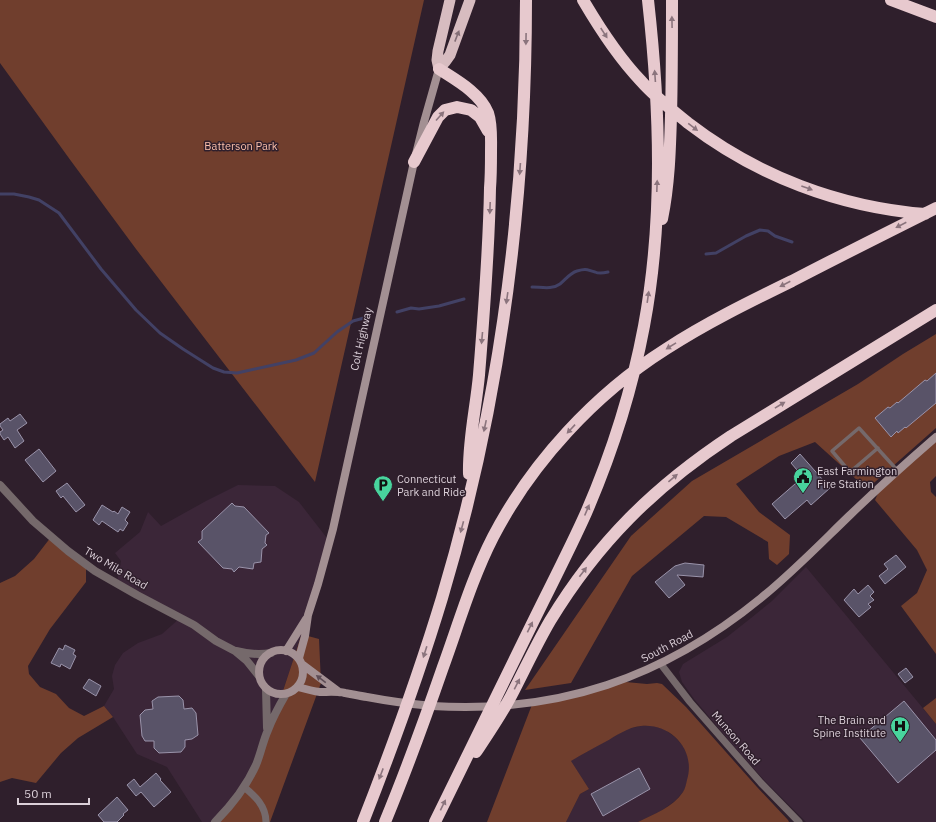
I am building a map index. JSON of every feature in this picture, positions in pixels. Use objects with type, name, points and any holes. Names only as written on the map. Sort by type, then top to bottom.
[{"type":"highway","name":"Colt Highway","points":[[439,69],[437,60],[438,51],[450,0]]},
{"type":"highway","name":"Colt Highway","points":[[439,69],[450,55],[470,0]]},
{"type":"highway","points":[[363,822],[395,739],[426,651],[449,574],[471,489],[493,382],[513,251],[522,143],[526,56],[526,0]]},
{"type":"highway","points":[[583,0],[609,41],[648,89],[706,136],[745,161],[790,182],[837,198],[904,212],[936,214]]},
{"type":"highway","points":[[435,822],[586,513],[623,411],[634,371],[644,327],[652,267],[657,183],[657,126],[648,0]]},
{"type":"highway","points":[[652,267],[662,223],[669,168],[672,72],[672,0]]},
{"type":"highway","points":[[891,0],[936,17]]},
{"type":"highway","points":[[439,69],[471,92],[484,105],[490,121],[491,141],[487,266],[478,376],[469,453],[471,489]]},
{"type":"highway","points":[[414,162],[438,117],[442,112],[449,109],[465,108],[477,113],[484,123],[491,141]]},
{"type":"highway","points":[[386,822],[424,722],[462,612],[481,563],[514,502],[541,464],[565,436],[594,405],[622,381],[646,362],[670,347],[701,328],[748,303],[936,208]]},
{"type":"highway","points":[[452,788],[494,724],[543,634],[571,589],[602,548],[641,507],[677,475],[724,441],[762,416],[936,310]]},
{"type":"main road","name":"Colt Highway","points":[[301,662],[308,615],[333,529],[414,162],[439,69]]},
{"type":"main road","name":"South Road","points":[[298,687],[320,692],[339,692],[420,705],[465,707],[533,702],[567,696],[621,681],[660,663],[732,620],[780,582],[898,470],[936,437]]},
{"type":"main road","name":"Colt Highway","points":[[286,651],[308,615]]},
{"type":"main road","points":[[279,650],[286,651],[293,653],[301,662],[304,673],[298,687],[293,692],[279,695],[266,689],[259,676],[259,669],[261,662],[271,653],[279,650]]},
{"type":"main road","name":"South Road","points":[[301,662],[339,692]]},
{"type":"street","name":"Two Mile Road","points":[[0,485],[33,521],[68,551],[95,570],[137,595],[194,624],[216,641],[235,651],[247,661],[259,676]]},
{"type":"street","name":"Two Mile Road","points":[[235,651],[251,654],[271,653]]},
{"type":"street","name":"Munson Road","points":[[660,663],[690,702],[761,784],[799,822]]},
{"type":"street","points":[[266,689],[267,731]]},
{"type":"street","points":[[215,822],[229,807],[244,787],[256,763],[274,714],[286,694]]},
{"type":"street","points":[[244,787],[259,802],[265,813],[266,822]]},
{"type":"lane","points":[[878,448],[850,472],[832,451],[859,428],[878,448],[898,470]]},
{"type":"shaded area","points":[[238,485],[275,486],[299,502],[330,542],[278,706],[253,769],[214,822],[202,822],[167,767],[137,754],[104,706],[114,689],[112,676],[115,665],[123,653],[138,643],[162,634],[180,618],[117,582],[121,561],[115,553],[140,532],[148,512],[161,526]]},
{"type":"shaded area","points":[[806,567],[936,724],[936,822],[806,822],[765,781],[739,752],[694,699],[682,682],[679,672],[683,664],[727,637],[772,601]]},
{"type":"shaded area","points":[[641,726],[653,726],[664,729],[675,737],[684,747],[689,760],[689,776],[684,791],[675,801],[661,811],[638,822],[566,822],[580,794],[589,789],[570,761],[627,729]]},
{"type":"green space","name":"Batterson Park","points":[[0,0],[424,0],[315,482],[136,249],[0,63]]},
{"type":"green space","points":[[936,334],[936,428],[867,489],[815,442],[779,456],[736,484],[759,512],[790,535],[789,554],[777,565],[769,559],[768,542],[726,517],[704,516],[632,576],[571,683],[525,690],[631,536],[692,481],[858,384]]},
{"type":"green space","points":[[936,437],[936,476],[930,482],[931,492],[936,497],[936,654],[901,606],[917,593],[927,570],[917,550],[875,500],[882,485]]},
{"type":"green space","points":[[51,537],[86,563],[86,582],[50,629],[28,666],[29,674],[40,687],[56,694],[69,708],[84,716],[104,706],[113,717],[78,738],[61,753],[36,783],[12,778],[0,782],[0,583],[15,576],[34,559]]},
{"type":"green space","points":[[308,615],[308,636],[319,639],[321,683],[270,822],[214,822],[253,769],[278,706]]},
{"type":"green space","points":[[615,681],[662,684],[686,707],[789,822],[638,822],[663,810],[679,797],[685,788],[689,769],[685,749],[672,734],[663,729],[652,726],[641,726],[622,732],[571,761],[589,789],[580,794],[566,822],[487,822],[533,702]]},
{"type":"green space","points":[[936,698],[936,724],[923,708]]},
{"type":"building","points":[[936,373],[936,403],[906,428],[905,427],[898,433],[897,431],[891,437],[875,418],[888,407],[890,408],[897,402],[898,403],[925,380],[927,381]]},
{"type":"building","points":[[20,414],[27,423],[17,430],[24,441],[15,448],[8,437],[4,440],[0,434],[3,430],[0,424],[8,418],[10,421]]},
{"type":"building","points":[[39,449],[56,471],[43,482],[25,460]]},
{"type":"building","name":"East Farmington Fire Station","points":[[800,454],[830,488],[811,505],[807,500],[785,519],[772,504],[803,477],[791,463]]},
{"type":"building","points":[[67,483],[85,505],[76,512],[63,496],[61,498],[56,491]]},
{"type":"building","points":[[232,503],[235,506],[244,507],[269,533],[266,535],[265,543],[267,545],[262,549],[261,562],[254,563],[253,569],[239,567],[234,572],[232,569],[223,568],[198,542],[202,539],[202,531]]},
{"type":"building","points":[[102,505],[118,514],[122,507],[130,512],[125,520],[128,523],[123,531],[120,529],[118,532],[102,521],[99,525],[93,520]]},
{"type":"building","points":[[896,555],[906,567],[885,584],[879,576],[888,569],[884,564]]},
{"type":"building","points":[[685,563],[704,565],[703,577],[677,575],[685,585],[669,598],[655,582],[675,566]]},
{"type":"building","points":[[868,585],[874,592],[870,596],[874,600],[868,604],[871,607],[859,617],[844,600],[854,589],[858,594]]},
{"type":"building","points":[[65,645],[75,650],[73,654],[76,656],[70,669],[61,664],[60,667],[51,663],[59,648],[63,650]]},
{"type":"building","points":[[906,668],[913,677],[905,683],[898,674]]},
{"type":"building","points":[[89,679],[101,686],[96,696],[83,688]]},
{"type":"building","points":[[179,696],[183,700],[184,709],[192,708],[196,713],[198,735],[192,739],[185,740],[185,747],[181,752],[159,753],[154,748],[154,741],[145,741],[142,736],[140,715],[145,710],[153,709],[152,701],[158,697]]},
{"type":"building","name":"The Brain and Spine Institute","points":[[904,701],[936,740],[936,750],[898,783],[860,738]]},
{"type":"building","points":[[639,768],[650,789],[603,816],[591,794]]},
{"type":"building","points":[[156,773],[171,792],[154,807],[141,792],[136,796],[127,785],[134,779],[140,787]]},
{"type":"building","points":[[117,797],[128,810],[117,822],[104,822],[98,815]]},
{"type":"waterway","points":[[0,194],[14,194],[39,200],[59,213],[101,269],[136,310],[160,333],[213,368],[224,372],[237,373],[296,360],[314,353],[337,332],[353,321],[364,318]]},
{"type":"waterway","points":[[706,254],[716,253],[760,230],[768,231],[775,236],[792,242]]},
{"type":"waterway","points":[[532,287],[550,288],[557,286],[572,273],[580,270],[587,270],[597,273],[608,272]]},
{"type":"waterway","points":[[397,312],[411,308],[419,309],[439,306],[464,299]]},
{"type":"place","name":"East Farmington Fire Station","points":[[803,494]]},
{"type":"place","name":"Connecticut Park and Ride","points":[[383,502]]},
{"type":"place","name":"The Brain and Spine Institute","points":[[900,743]]}]
